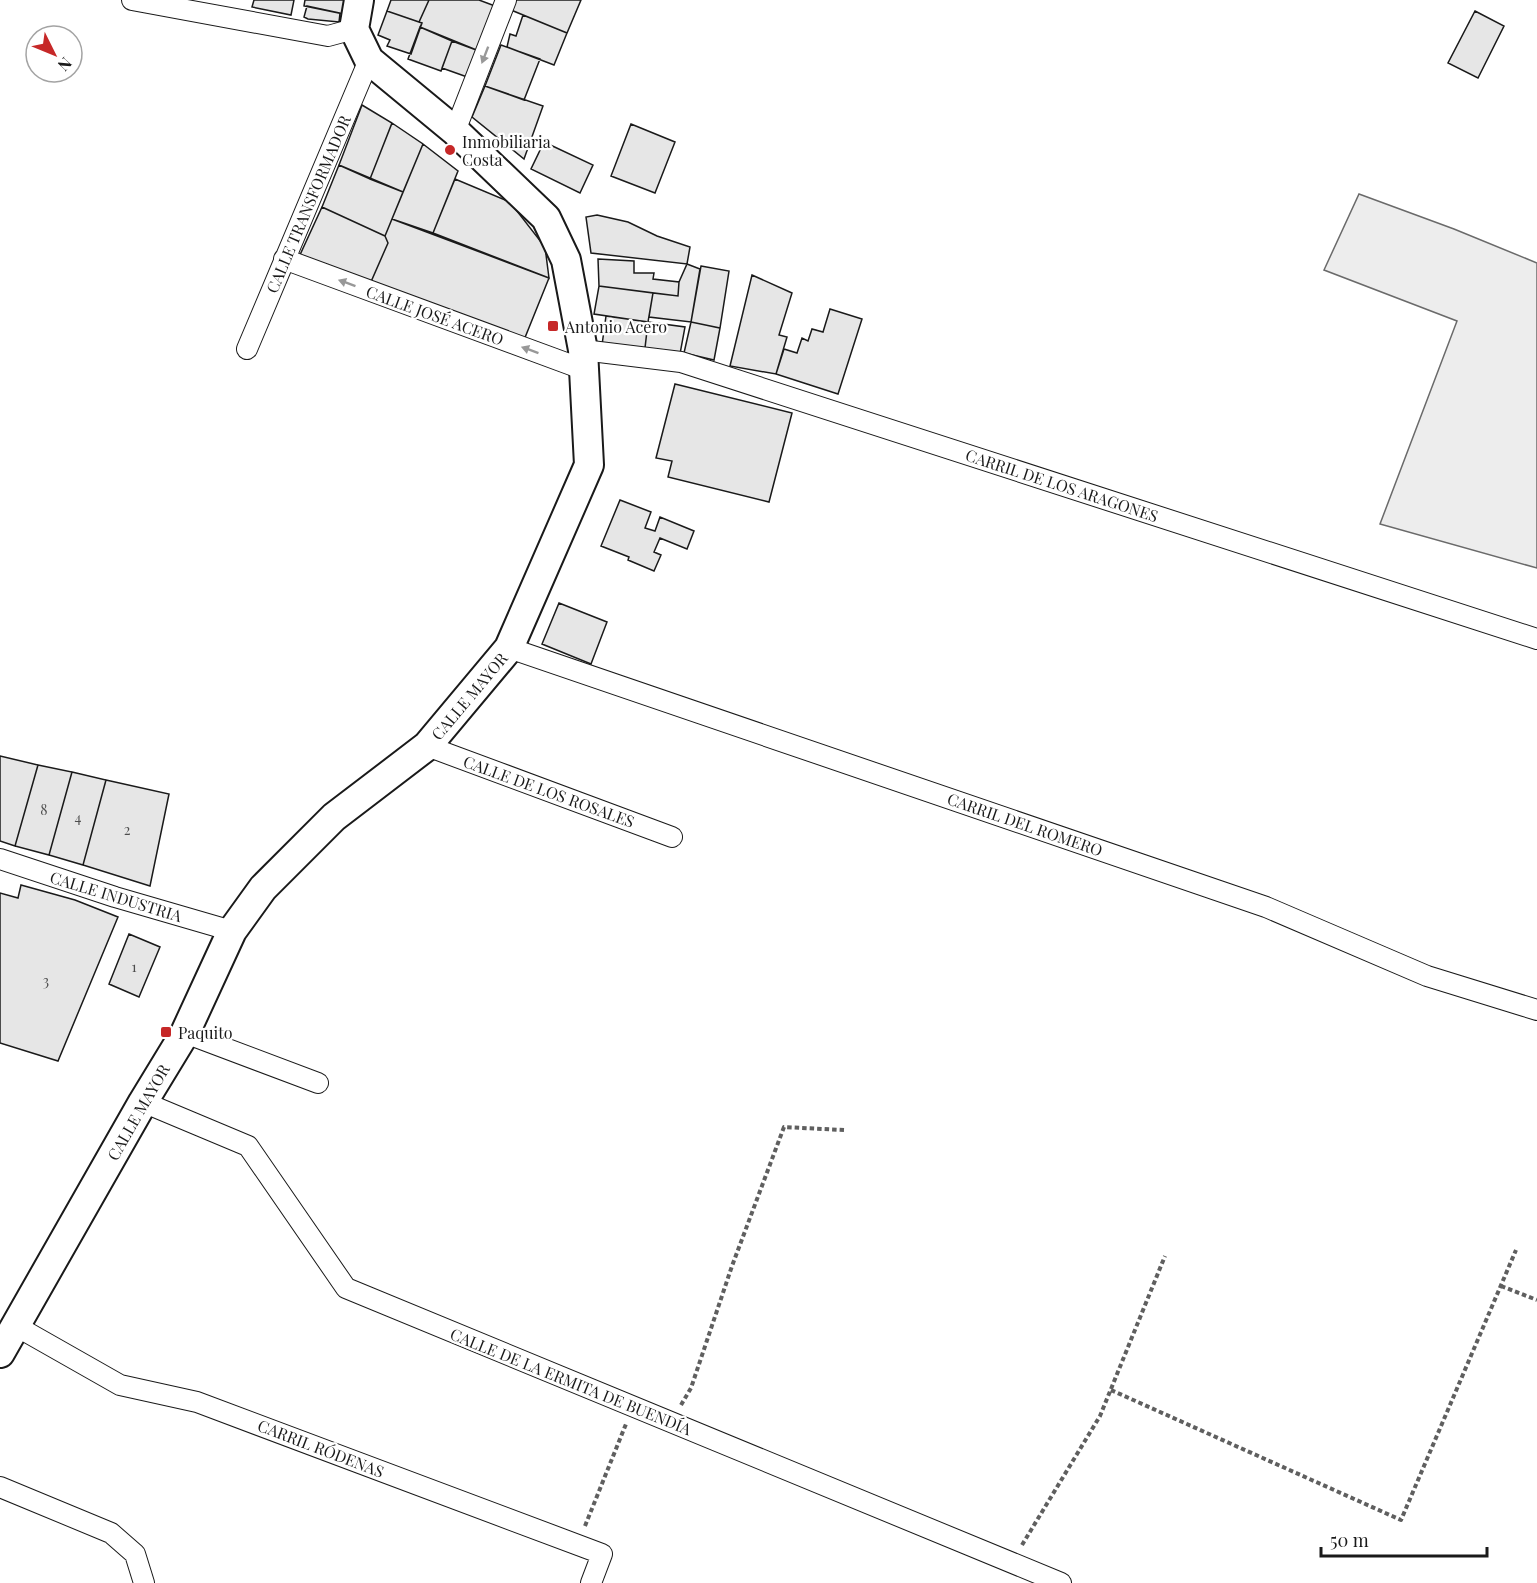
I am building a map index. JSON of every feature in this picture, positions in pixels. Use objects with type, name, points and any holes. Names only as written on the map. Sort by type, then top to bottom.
[{"type":"street","points":[[132,0],[153,2],[328,36],[354,29],[359,0]]},
{"type":"street","points":[[455,131],[506,0]]},
{"type":"street","name":"CALLE MAYOR","points":[[0,1353],[143,1102],[185,1033],[232,931],[263,888],[334,817],[427,746],[509,648],[589,465],[584,360],[566,260],[546,218],[455,131],[369,60],[354,29]]},
{"type":"street","name":"CALLE TRANSFORMADOR","points":[[247,349],[369,60]]},
{"type":"street","name":"CALLE JOSÉ ACERO","points":[[284,259],[584,360]]},
{"type":"street","name":"CARRIL DE LOS ARAGONES","points":[[584,360],[681,362],[1537,639]]},
{"type":"street","name":"CARRIL DEL ROMERO","points":[[509,648],[1266,907],[1427,976],[1537,1010]]},
{"type":"street","name":"CALLE DE LOS ROSALES","points":[[427,746],[672,837]]},
{"type":"street","name":"CALLE INDUSTRIA","points":[[0,859],[115,897],[232,931]]},
{"type":"street","points":[[185,1033],[318,1083]]},
{"type":"street","name":"CALLE DE LA ERMITA DE BUENDÍA","points":[[143,1102],[248,1146],[346,1288],[1061,1583]]},
{"type":"street","name":"CARRIL RÓDENAS","points":[[15,1326],[120,1385],[197,1402],[602,1554],[591,1583]]},
{"type":"street","points":[[0,1486],[111,1533],[135,1554],[144,1583]]},
{"type":"path","points":[[670,1422],[691,1388],[732,1266],[784,1128],[844,1130]]},
{"type":"path","points":[[1111,1390],[1401,1520],[1516,1250]]},
{"type":"path","points":[[1011,1562],[1100,1416],[1165,1256]]},
{"type":"path","points":[[1501,1286],[1537,1300]]},
{"type":"path","points":[[577,1545],[633,1407]]},
{"type":"shaded area","points":[[1359,194],[1537,263],[1537,568],[1380,524],[1457,321],[1324,270]]},
{"type":"building","points":[[254,0],[294,0],[291,15],[252,7]]},
{"type":"building","points":[[305,0],[347,0],[344,14],[304,6]]},
{"type":"building","points":[[391,0],[429,0],[419,22],[387,11]]},
{"type":"building","points":[[429,0],[479,0],[495,6],[479,51],[420,27],[422,23],[419,22]]},
{"type":"building","points":[[515,0],[581,0],[567,33],[511,10]]},
{"type":"building","points":[[307,6],[340,13],[339,22],[304,17]]},
{"type":"building","points":[[387,11],[422,23],[411,54],[387,46],[390,40],[378,35]]},
{"type":"building","points":[[1475,11],[1504,26],[1478,78],[1448,63]]},
{"type":"building","points":[[523,15],[567,33],[554,65],[507,47],[510,34],[516,36]]},
{"type":"building","points":[[420,27],[452,41],[441,71],[408,59]]},
{"type":"building","points":[[452,41],[479,51],[470,78],[442,68]]},
{"type":"building","points":[[501,45],[540,59],[524,100],[485,86]]},
{"type":"building","points":[[485,86],[543,106],[524,159],[472,117]]},
{"type":"building","points":[[362,105],[392,123],[370,179],[339,165]]},
{"type":"building","points":[[392,123],[423,144],[403,192],[370,179]]},
{"type":"building","points":[[631,124],[675,142],[655,193],[611,176]]},
{"type":"building","points":[[544,142],[593,165],[580,193],[531,169]]},
{"type":"building","points":[[423,144],[458,171],[433,233],[392,219]]},
{"type":"building","points":[[339,165],[403,192],[385,236],[322,207]]},
{"type":"building","points":[[455,179],[510,202],[545,247],[549,278],[433,233]]},
{"type":"building","points":[[322,207],[385,236],[388,243],[370,284],[299,257]]},
{"type":"building","points":[[597,215],[628,222],[657,236],[690,247],[687,264],[591,253],[586,217]]},
{"type":"building","points":[[392,219],[549,278],[524,340],[370,284],[388,243],[385,236]]},
{"type":"building","points":[[598,259],[634,261],[634,273],[654,273],[653,279],[679,282],[678,296],[599,286]]},
{"type":"building","points":[[687,264],[700,269],[691,322],[649,317],[653,293],[678,296],[679,282]]},
{"type":"building","points":[[701,266],[729,271],[720,328],[691,322]]},
{"type":"building","points":[[752,275],[792,293],[779,335],[787,337],[776,374],[730,366]]},
{"type":"building","points":[[599,286],[653,293],[648,322],[594,314]]},
{"type":"building","points":[[830,309],[862,319],[838,394],[776,374],[784,349],[797,353],[802,338],[808,341],[812,329],[823,332]]},
{"type":"building","points":[[606,316],[648,322],[645,348],[602,345]]},
{"type":"building","points":[[648,322],[685,327],[680,354],[645,348]]},
{"type":"building","points":[[691,322],[720,328],[714,360],[684,353]]},
{"type":"building","points":[[675,384],[792,413],[769,502],[668,477],[672,461],[656,458]]},
{"type":"building","points":[[620,500],[651,512],[645,528],[655,531],[660,517],[694,531],[687,549],[660,538],[654,552],[661,555],[654,571],[628,560],[629,557],[601,546]]},
{"type":"building","points":[[559,603],[607,622],[591,664],[542,644]]},
{"type":"building","points":[[0,756],[38,765],[15,846],[0,841]]},
{"type":"building","points":[[38,765],[72,772],[49,855],[15,846]]},
{"type":"building","points":[[72,772],[106,780],[83,865],[49,855]]},
{"type":"building","points":[[106,780],[169,794],[150,886],[83,865]]},
{"type":"building","points":[[21,885],[75,900],[118,917],[58,1061],[0,1043],[0,893],[18,898]]},
{"type":"building","points":[[129,934],[160,947],[139,997],[109,984]]},
{"type":"place","name":"Inmobiliaria Costa","points":[[450,150]]},
{"type":"place","name":"Antonio Acero","points":[[553,326]]},
{"type":"place","name":"Paquito","points":[[166,1032]]}]
